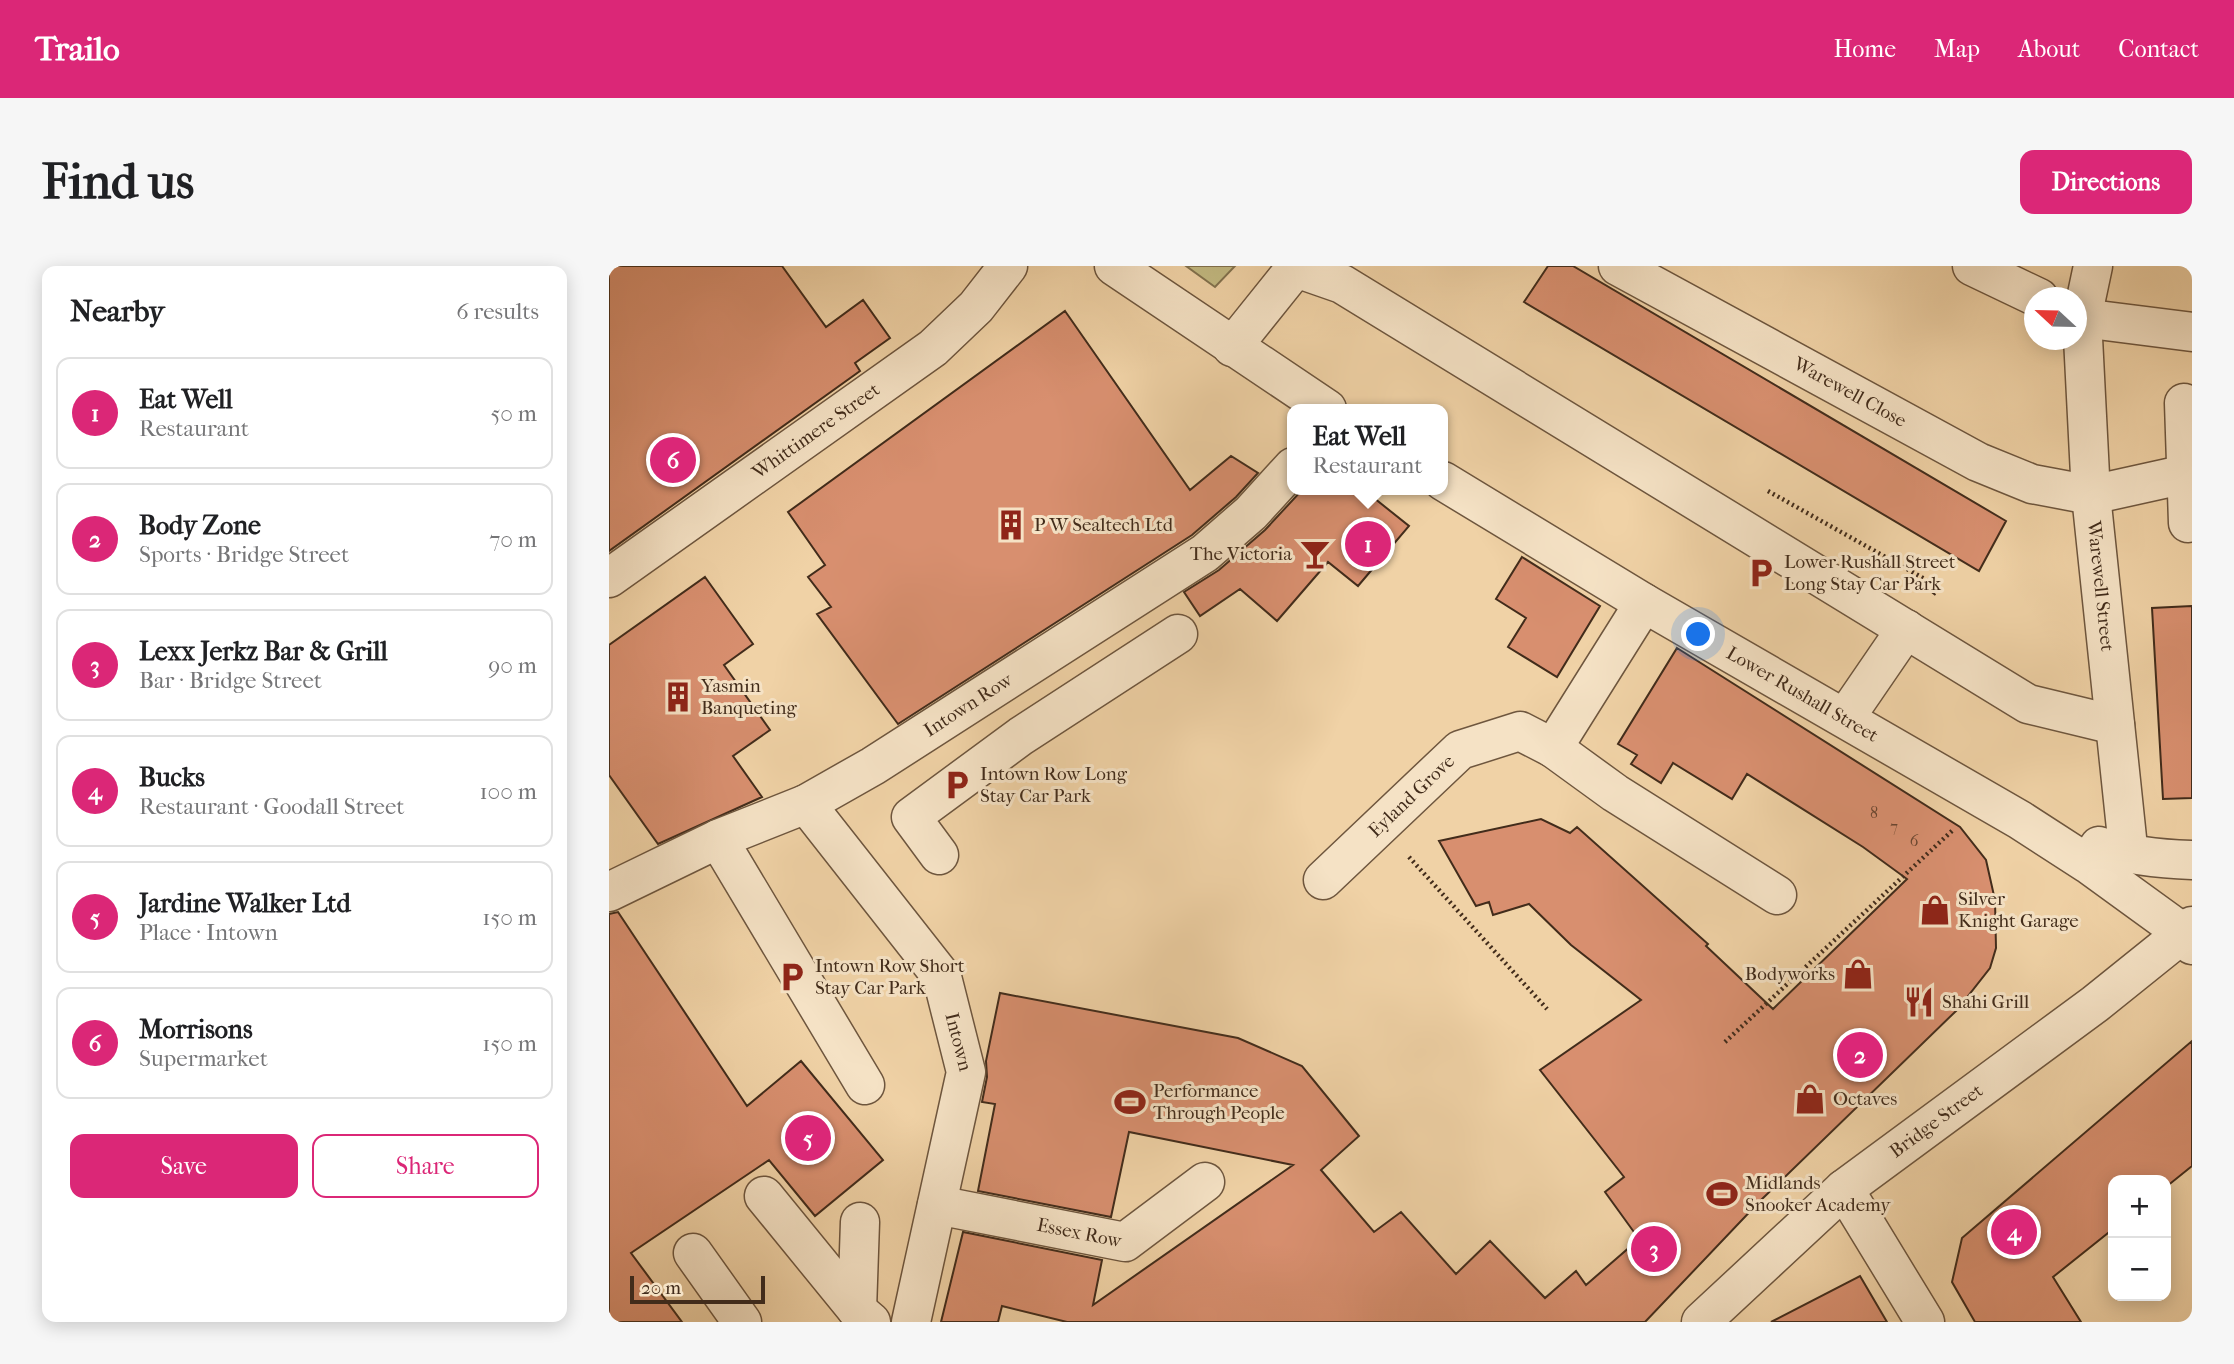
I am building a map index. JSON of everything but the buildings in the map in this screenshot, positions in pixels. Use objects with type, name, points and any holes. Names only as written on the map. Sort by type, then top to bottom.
[{"type":"street","name":"Whittimere Street","points":[[609,578],[933,348],[976,307],[1008,266]]},
{"type":"street","points":[[1114,266],[1319,404]]},
{"type":"street","name":"Warewell Close","points":[[1618,266],[1978,462],[2032,484],[2091,495]]},
{"type":"street","points":[[1972,266],[2024,291]]},
{"type":"street","name":"Warewell Street","points":[[2087,288],[2093,266]]},
{"type":"street","points":[[1232,347],[1296,267],[1342,284],[2028,704],[2115,725]]},
{"type":"street","points":[[2087,318],[2192,332]]},
{"type":"street","name":"Warewell Street","points":[[2081,350],[2091,495],[2127,838],[2124,854]]},
{"type":"street","points":[[2184,403],[2188,523]]},
{"type":"street","name":"Intown Row","points":[[609,892],[718,839],[806,804],[873,766],[1206,553],[1251,513],[1287,474]]},
{"type":"street","points":[[2091,495],[2186,474]]},
{"type":"street","name":"Lower Rushall Street","points":[[1448,484],[1644,603],[2020,820],[2189,935]]},
{"type":"street","points":[[1553,748],[1644,603]]},
{"type":"street","points":[[1845,718],[1906,629]]},
{"type":"street","points":[[939,855],[911,817],[1021,736],[1178,634]]},
{"type":"street","points":[[992,689],[1021,736]]},
{"type":"street","name":"Eyland Grove","points":[[1323,880],[1460,750],[1520,731],[1553,748],[1615,793],[1777,895]]},
{"type":"street","name":"Intown","points":[[806,804],[942,977],[966,1072],[911,1322]]},
{"type":"street","name":"Lower Rushall Street","points":[[2020,820],[2124,854],[2192,860]]},
{"type":"street","points":[[718,839],[865,1085]]},
{"type":"street","name":"Bridge Street","points":[[1701,1322],[1844,1189],[2189,935]]},
{"type":"street","name":"Essex Row","points":[[937,1205],[1125,1242],[1205,1182]]},
{"type":"street","points":[[1844,1189],[1925,1322]]},
{"type":"street","points":[[764,1196],[864,1316]]},
{"type":"street","points":[[860,1222],[864,1316]]},
{"type":"street","points":[[693,1254],[741,1322]]},
{"type":"path","points":[[1725,1042],[1985,800]]},
{"type":"path","points":[[1380,825],[1547,1009]]},
{"type":"shaded area","points":[[1186,266],[1235,266],[1215,287]]},
{"type":"place","name":"Morrisons","points":[[673,460]]},
{"type":"place","name":"P W Sealtech Ltd","points":[[1011,525]]},
{"type":"place","name":"Eat Well","points":[[1368,544]]},
{"type":"place","name":"The Victoria","points":[[1315,554]]},
{"type":"place","name":"Lower Rushall Street Long Stay Car Park","points":[[1761,573]]},
{"type":"place","name":"Yasmin Banqueting","points":[[678,697]]},
{"type":"place","name":"Intown Row Long Stay Car Park","points":[[957,785]]},
{"type":"place","name":"Silver Knight Garage","points":[[1935,910]]},
{"type":"place","name":"Bodyworks","points":[[1858,974]]},
{"type":"place","name":"Intown Row Short Stay Car Park","points":[[792,977]]},
{"type":"place","name":"Shahi Grill","points":[[1919,1002]]},
{"type":"place","name":"Body Zone","points":[[1860,1055]]},
{"type":"place","name":"Octaves","points":[[1810,1099]]},
{"type":"place","name":"Performance Through People","points":[[1130,1102]]},
{"type":"place","name":"Jardine Walker Ltd","points":[[808,1138]]},
{"type":"place","name":"Midlands Snooker Academy","points":[[1722,1194]]},
{"type":"place","name":"Bucks","points":[[2014,1232]]},
{"type":"place","name":"Lexx Jerkz Bar & Grill","points":[[1654,1249]]}]
